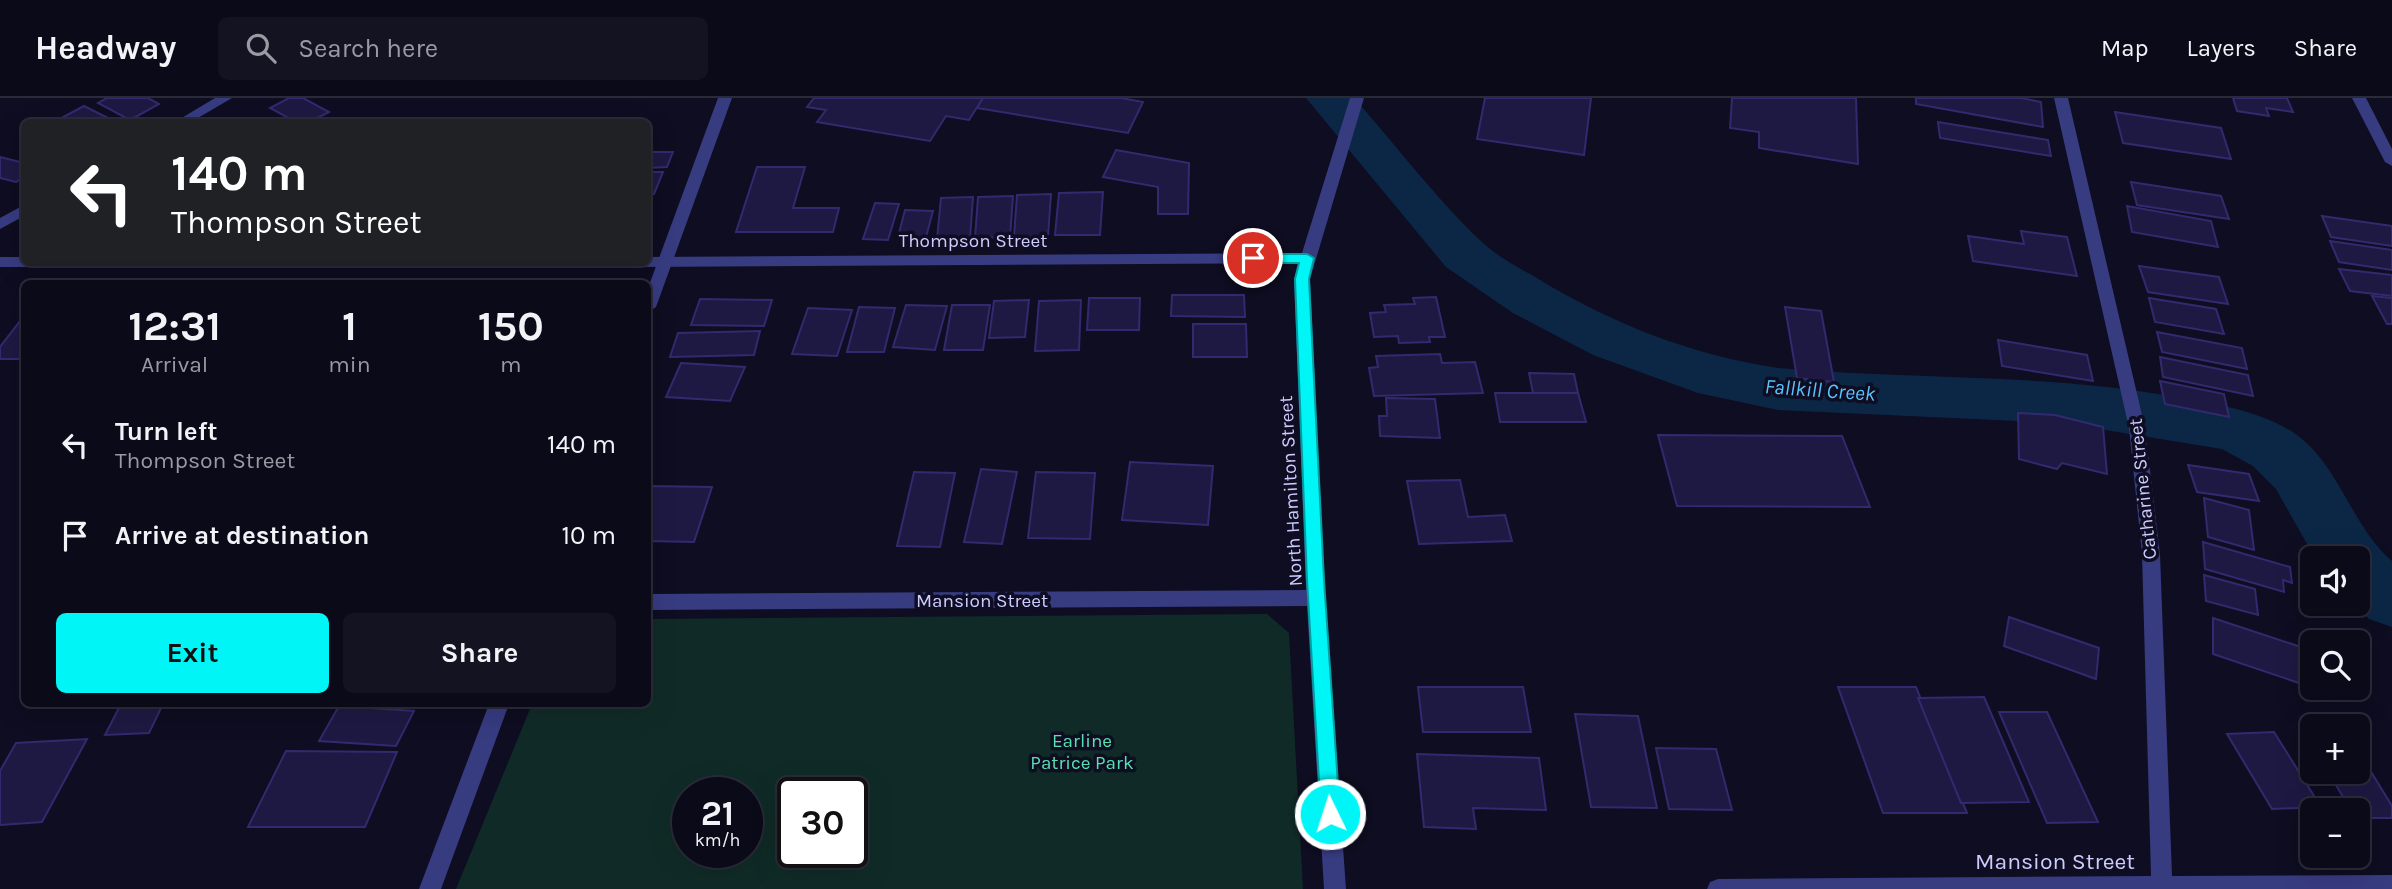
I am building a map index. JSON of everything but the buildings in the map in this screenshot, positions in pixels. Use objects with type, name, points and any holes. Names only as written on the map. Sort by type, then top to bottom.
[{"type":"street","points":[[186,119],[225,98]]},
{"type":"street","points":[[651,299],[725,98]]},
{"type":"street","name":"Catharine Street","points":[[2061,98],[2137,428],[2151,554],[2162,888]]},
{"type":"street","points":[[2359,98],[2392,162]]},
{"type":"street","name":"North Hamilton Street","points":[[1335,889],[1317,598],[1302,279],[1356,102]]},
{"type":"street","points":[[0,224],[21,212]]},
{"type":"street","name":"Thompson Street","points":[[651,262],[1307,258]]},
{"type":"street","points":[[0,262],[21,262]]},
{"type":"street","name":"Mansion Street","points":[[651,602],[1317,598]]},
{"type":"street","points":[[430,889],[498,707]]},
{"type":"street","name":"Mansion Street","points":[[1718,889],[2392,885]]},
{"type":"green space","name":"Earline Patrice Park","points":[[1267,614],[1289,633],[1303,889],[456,889],[531,707],[651,707],[651,619]]},
{"type":"waterway","name":"Fallkill Creek","points":[[1329,98],[1464,255],[1532,300],[1613,341],[1698,372],[1739,383],[1778,389],[1839,394],[2062,402],[2140,412],[2228,429],[2263,443],[2286,460],[2307,486],[2341,546]]},
{"type":"waterway","name":"Fallkill Creek","points":[[2370,581],[2392,600]]},
{"type":"route","points":[[1253,258],[1307,258],[1302,279],[1315,580],[1330,814]]}]
